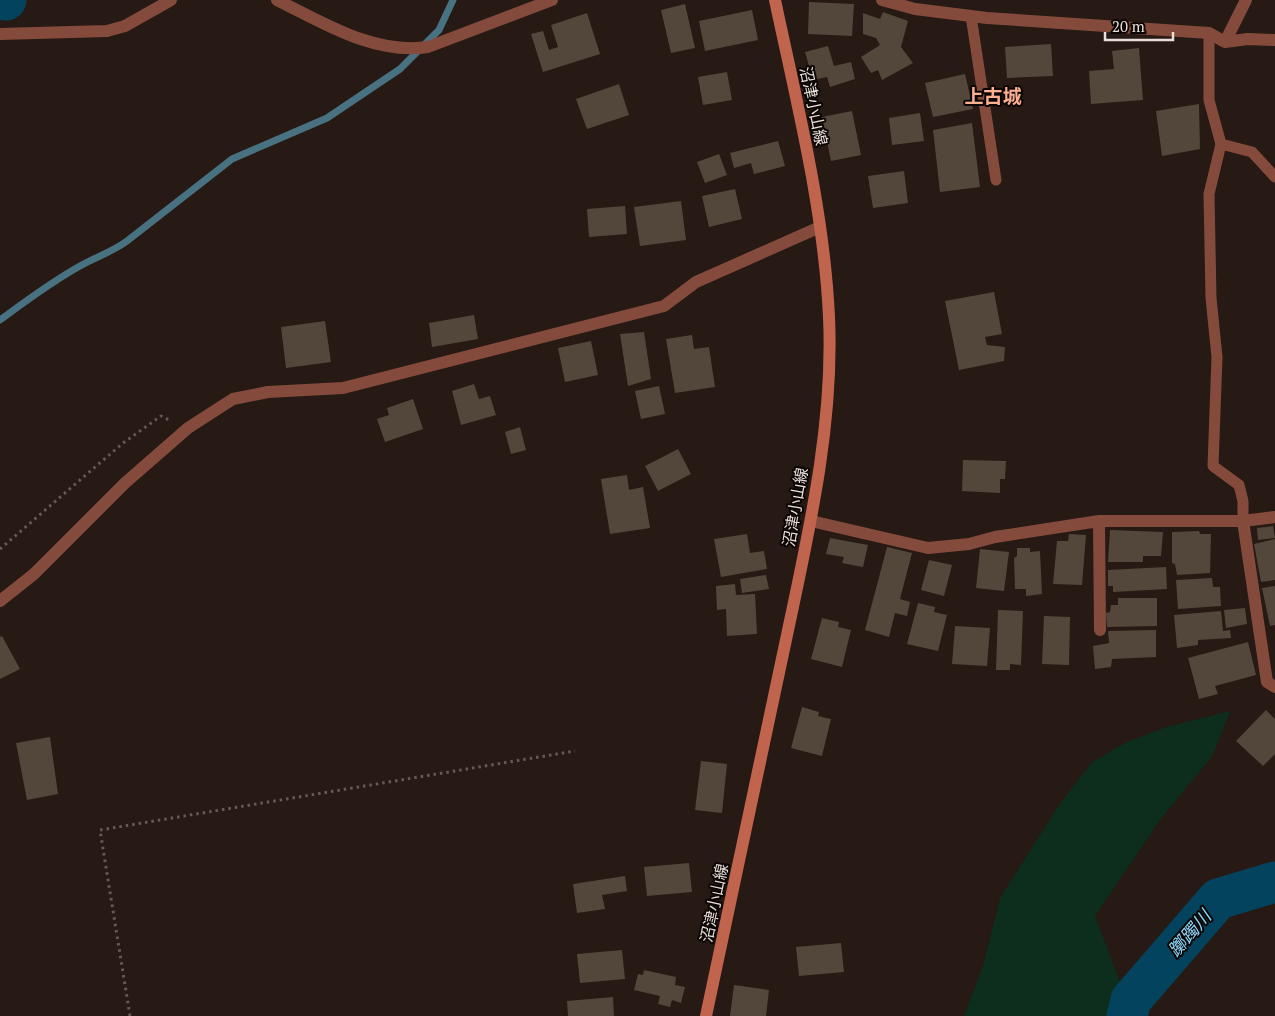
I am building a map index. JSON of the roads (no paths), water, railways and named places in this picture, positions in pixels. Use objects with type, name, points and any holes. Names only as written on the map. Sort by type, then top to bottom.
[{"type":"main road","name":"沼津小山線","points":[[706,1016],[811,521],[829,401],[829,319],[820,227],[805,139],[775,0]]},
{"type":"street","points":[[0,34],[107,31],[125,26],[172,0]]},
{"type":"street","points":[[277,0],[356,38],[407,50],[428,48],[552,0]]},
{"type":"street","points":[[882,0],[915,9],[971,16],[1209,33],[1225,42],[1275,40]]},
{"type":"street","points":[[1225,42],[1246,0]]},
{"type":"street","points":[[0,600],[34,574],[125,483],[188,428],[233,399],[268,392],[343,388],[664,306],[696,282],[820,227]]},
{"type":"street","points":[[811,521],[928,548],[970,544],[995,537],[1099,521],[1243,521],[1275,517]]},
{"type":"street","points":[[1099,521],[1100,630]]},
{"type":"street","points":[[1243,521],[1267,682],[1275,687]]},
{"type":"lane","points":[[971,16],[996,180]]},
{"type":"lane","points":[[1209,33],[1209,100],[1221,144],[1209,194],[1212,298],[1217,357],[1213,466],[1239,486],[1243,501],[1243,521]]},
{"type":"lane","points":[[1221,144],[1252,152],[1275,177]]},
{"type":"waterway","points":[[0,320],[59,279],[127,241],[232,159],[327,118],[400,69],[439,30],[453,0]]},
{"type":"waterway","name":"躑躅川","points":[[1127,1016],[1131,1000],[1218,899],[1275,882]]},
{"type":"district","name":"上古城","points":[[993,95]]}]
